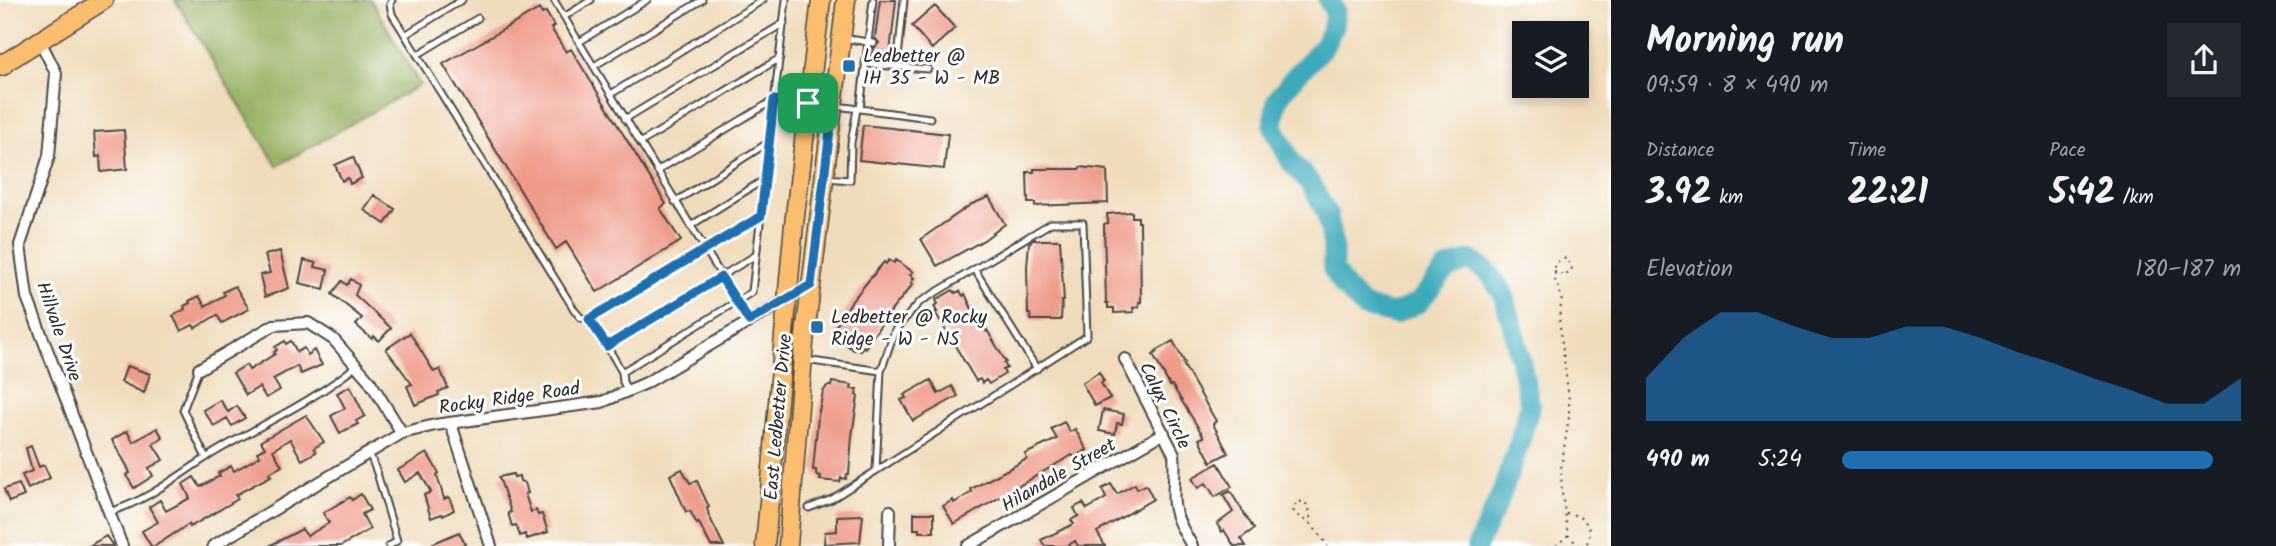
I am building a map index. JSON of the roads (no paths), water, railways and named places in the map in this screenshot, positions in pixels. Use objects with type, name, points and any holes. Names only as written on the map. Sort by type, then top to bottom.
[{"type":"main road","points":[[1,65],[104,0]]},
{"type":"main road","name":"East Ledbetter Drive","points":[[765,545],[786,299],[821,0]]},
{"type":"main road","name":"East Ledbetter Drive","points":[[788,545],[802,359],[846,0]]},
{"type":"main road","points":[[808,103],[833,106]]},
{"type":"main road","points":[[765,545],[788,545]]},
{"type":"street","name":"Hillvale Drive","points":[[40,41],[56,73],[49,156],[20,245],[27,297],[122,546]]},
{"type":"street","name":"Rocky Ridge Road","points":[[213,546],[402,433],[602,402],[646,383],[811,285]]},
{"type":"street","points":[[199,369],[274,325],[308,323],[333,339],[369,380],[402,433]]},
{"type":"street","name":"Calyx Circle","points":[[1125,359],[1174,454],[1176,471],[1173,504],[1192,546]]},
{"type":"street","points":[[451,424],[491,546]]},
{"type":"street","name":"Hilandale Street","points":[[968,546],[1164,433]]},
{"type":"street","points":[[889,546],[890,510]]},
{"type":"lane","points":[[392,0],[392,14],[581,318],[589,319],[761,216]]},
{"type":"lane","points":[[405,35],[462,0]]},
{"type":"lane","points":[[554,0],[749,321]]},
{"type":"lane","points":[[564,17],[592,0]]},
{"type":"lane","points":[[579,42],[647,0]]},
{"type":"lane","points":[[594,66],[702,0]]},
{"type":"lane","points":[[611,94],[763,0]]},
{"type":"lane","points":[[622,372],[752,292],[786,0]]},
{"type":"lane","points":[[824,177],[850,180],[851,143],[871,42],[875,11],[873,0]]},
{"type":"lane","points":[[896,1],[904,1],[897,67]]},
{"type":"lane","points":[[895,14],[903,15]]},
{"type":"lane","points":[[417,55],[478,18]]},
{"type":"lane","points":[[625,119],[784,23]]},
{"type":"lane","points":[[892,34],[900,35]]},
{"type":"lane","points":[[841,38],[871,42]]},
{"type":"lane","points":[[891,44],[899,45]]},
{"type":"lane","points":[[640,143],[780,58]]},
{"type":"lane","points":[[865,64],[928,69]]},
{"type":"lane","points":[[657,171],[774,100],[808,103]]},
{"type":"lane","points":[[833,106],[929,118]]},
{"type":"lane","points":[[676,202],[769,142]]},
{"type":"lane","points":[[690,226],[765,179]]},
{"type":"lane","points":[[809,508],[832,499],[1087,336],[1083,223],[1051,223],[920,302],[895,330],[881,372],[876,470]]},
{"type":"lane","points":[[607,346],[756,255]]},
{"type":"lane","points":[[975,270],[1037,369]]},
{"type":"lane","points":[[589,319],[622,372],[628,391]]},
{"type":"lane","points":[[802,359],[881,372]]},
{"type":"lane","points":[[109,512],[137,500],[289,410],[356,366]]},
{"type":"lane","points":[[199,369],[183,410],[206,458]]},
{"type":"lane","points":[[369,452],[397,541],[389,546]]},
{"type":"waterway","points":[[1328,0],[1335,11],[1333,26],[1324,46],[1277,100],[1273,126],[1291,162],[1311,184],[1327,214],[1333,245],[1333,269],[1344,287],[1364,307],[1394,314],[1418,303],[1446,269],[1470,260],[1488,272],[1503,293],[1513,327],[1530,405],[1500,498],[1477,546]]},
{"type":"place","name":"Ledbetter @ IH 35 - W - MB","points":[[849,66]]},
{"type":"place","name":"Ledbetter @ Rocky Ridge - W - NS","points":[[817,327]]}]
